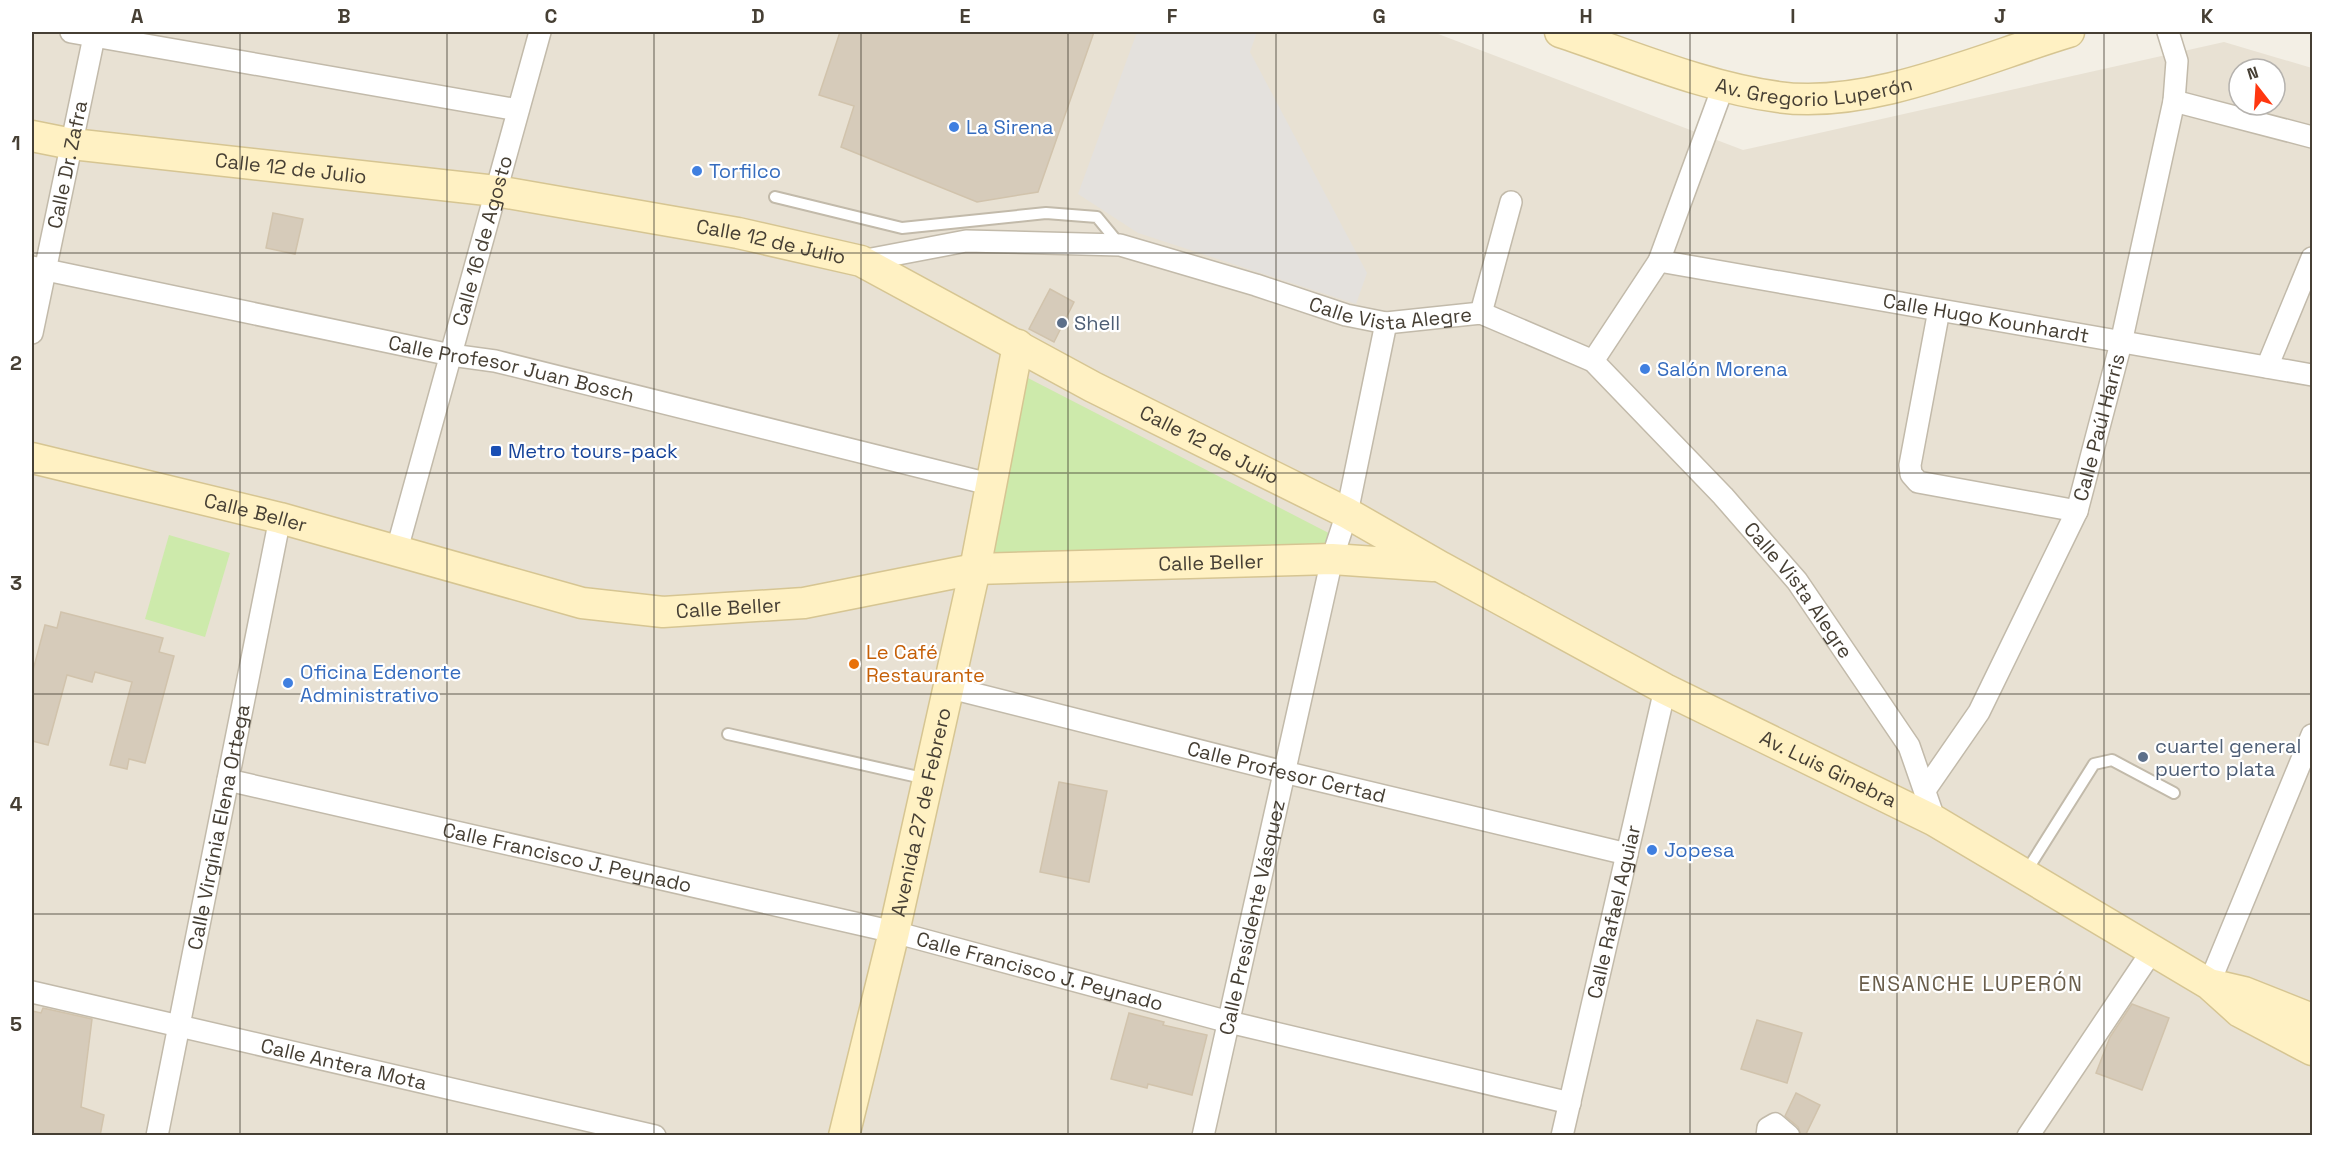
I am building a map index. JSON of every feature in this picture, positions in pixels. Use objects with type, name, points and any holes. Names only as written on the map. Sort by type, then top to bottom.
[{"type":"street","points":[[71,32],[94,34],[519,110]]},
{"type":"street","name":"Calle 16 de Agosto","points":[[396,553],[540,32]]},
{"type":"street","name":"Av. Gregorio Luperón","points":[[1560,32],[1723,87],[1779,98],[1824,99],[1883,90],[1941,74],[2069,32]]},
{"type":"street","name":"Calle Paúl Harris","points":[[1925,790],[1979,712],[2078,511],[2121,343],[2174,101],[2177,61],[2168,32]]},
{"type":"street","name":"Calle Dr. Zafra","points":[[32,333],[38,268],[72,144],[94,34]]},
{"type":"street","points":[[1593,361],[1659,261],[1723,87]]},
{"type":"street","points":[[2174,101],[2313,137]]},
{"type":"street","name":"Calle 12 de Julio","points":[[32,136],[72,144],[496,191],[738,232],[861,261],[1093,387],[1347,513],[1441,567]]},
{"type":"street","points":[[1481,313],[1511,202]]},
{"type":"street","name":"Calle Vista Alegre","points":[[861,261],[966,241],[1120,245],[1256,285],[1346,315],[1386,323],[1481,313],[1593,361],[1723,496],[1797,581],[1909,746],[1935,821]]},
{"type":"street","points":[[2267,367],[2313,258]]},
{"type":"street","name":"Calle Hugo Kounhardt","points":[[1659,261],[2313,375]]},
{"type":"street","name":"Calle Profesor Juan Bosch","points":[[38,268],[451,355],[495,361],[989,484]]},
{"type":"street","points":[[1939,310],[1910,465],[1911,474],[1918,482],[2078,511]]},
{"type":"street","points":[[1347,513],[1386,323]]},
{"type":"street","name":"Avenida 27 de Febrero","points":[[844,1136],[894,932],[975,569],[989,484],[1017,345]]},
{"type":"street","name":"Calle Beller","points":[[32,458],[280,518],[396,553],[582,603],[663,612],[804,603],[975,569],[1332,559],[1441,567]]},
{"type":"street","name":"Calle Presidente Vásquez","points":[[1203,1136],[1332,559],[1347,513]]},
{"type":"street","name":"Calle Virginia Elena Ortega","points":[[157,1136],[280,518]]},
{"type":"street","name":"Av. Luis Ginebra","points":[[1441,567],[1665,689],[1935,821],[2209,984],[2240,1012],[2313,1050]]},
{"type":"street","name":"Calle Profesor Certad","points":[[947,687],[1284,772],[1627,854]]},
{"type":"street","name":"Calle Rafael Aguiar","points":[[1562,1136],[1665,689]]},
{"type":"street","points":[[2209,984],[2313,735]]},
{"type":"street","name":"Calle Francisco J. Peynado","points":[[228,780],[894,932],[1229,1022],[1570,1103]]},
{"type":"street","points":[[2028,1136],[2152,951]]},
{"type":"street","name":"Av. Luis Ginebra","points":[[2209,984],[2244,992],[2313,1020]]},
{"type":"street","name":"Calle Antera Mota","points":[[32,992],[655,1136]]},
{"type":"street","points":[[1767,1136],[1768,1128],[1775,1124],[1790,1136]]},
{"type":"lane","points":[[775,197],[902,228],[1046,213],[1097,217],[1120,245]]},
{"type":"lane","points":[[728,734],[927,779]]},
{"type":"lane","points":[[2024,875],[2094,764],[2112,760],[2175,793]]},
{"type":"shaded area","points":[[32,32],[1433,32],[1743,150],[2224,42],[2275,57],[2227,57],[2227,117],[2287,117],[2287,61],[2312,68],[2312,1135],[32,1135]]},
{"type":"shaded area","points":[[1137,32],[1257,32],[1250,52],[1367,273],[1356,304],[1138,233],[1078,194]]},
{"type":"green space","points":[[1026,377],[1383,561],[986,562]]},
{"type":"green space","points":[[169,535],[230,553],[205,637],[145,619]]},
{"type":"building","name":"La Sirena","points":[[840,32],[1094,32],[1038,192],[977,202],[841,147],[854,106],[819,95]]},
{"type":"building","points":[[273,213],[303,219],[295,254],[266,248]]},
{"type":"building","points":[[1050,289],[1074,302],[1054,342],[1029,329]]},
{"type":"building","points":[[61,612],[163,638],[159,652],[174,656],[145,763],[129,759],[127,769],[110,765],[132,682],[95,672],[92,682],[67,675],[48,745],[32,741],[32,674],[45,625],[57,628]]},
{"type":"building","points":[[1059,782],[1107,791],[1089,882],[1040,872]]},
{"type":"building","points":[[2132,1004],[2169,1018],[2142,1090],[2096,1073],[2110,1037]]},
{"type":"building","points":[[43,1008],[92,1019],[81,1107],[104,1115],[100,1136],[32,1136],[32,1011],[41,1013]]},
{"type":"building","points":[[1129,1013],[1164,1022],[1163,1025],[1207,1035],[1192,1095],[1148,1084],[1147,1088],[1111,1079]]},
{"type":"building","points":[[1757,1020],[1802,1033],[1787,1083],[1741,1069]]},
{"type":"building","points":[[1796,1093],[1820,1105],[1805,1136],[1801,1135],[1798,1127],[1785,1116]]},
{"type":"place","name":"La Sirena","points":[[954,127]]},
{"type":"place","name":"Torfilco","points":[[697,171]]},
{"type":"place","name":"Shell","points":[[1062,323]]},
{"type":"place","name":"Salón Morena","points":[[1645,369]]},
{"type":"place","name":"Metro tours-pack","points":[[496,451]]},
{"type":"place","name":"Le Café Restaurante","points":[[854,664]]},
{"type":"place","name":"Oficina Edenorte Administrativo","points":[[288,683]]},
{"type":"place","name":"cuartel general puerto plata","points":[[2143,757]]},
{"type":"place","name":"Jopesa","points":[[1652,850]]},
{"type":"district","name":"ENSANCHE LUPERÓN","points":[[1971,983]]}]
